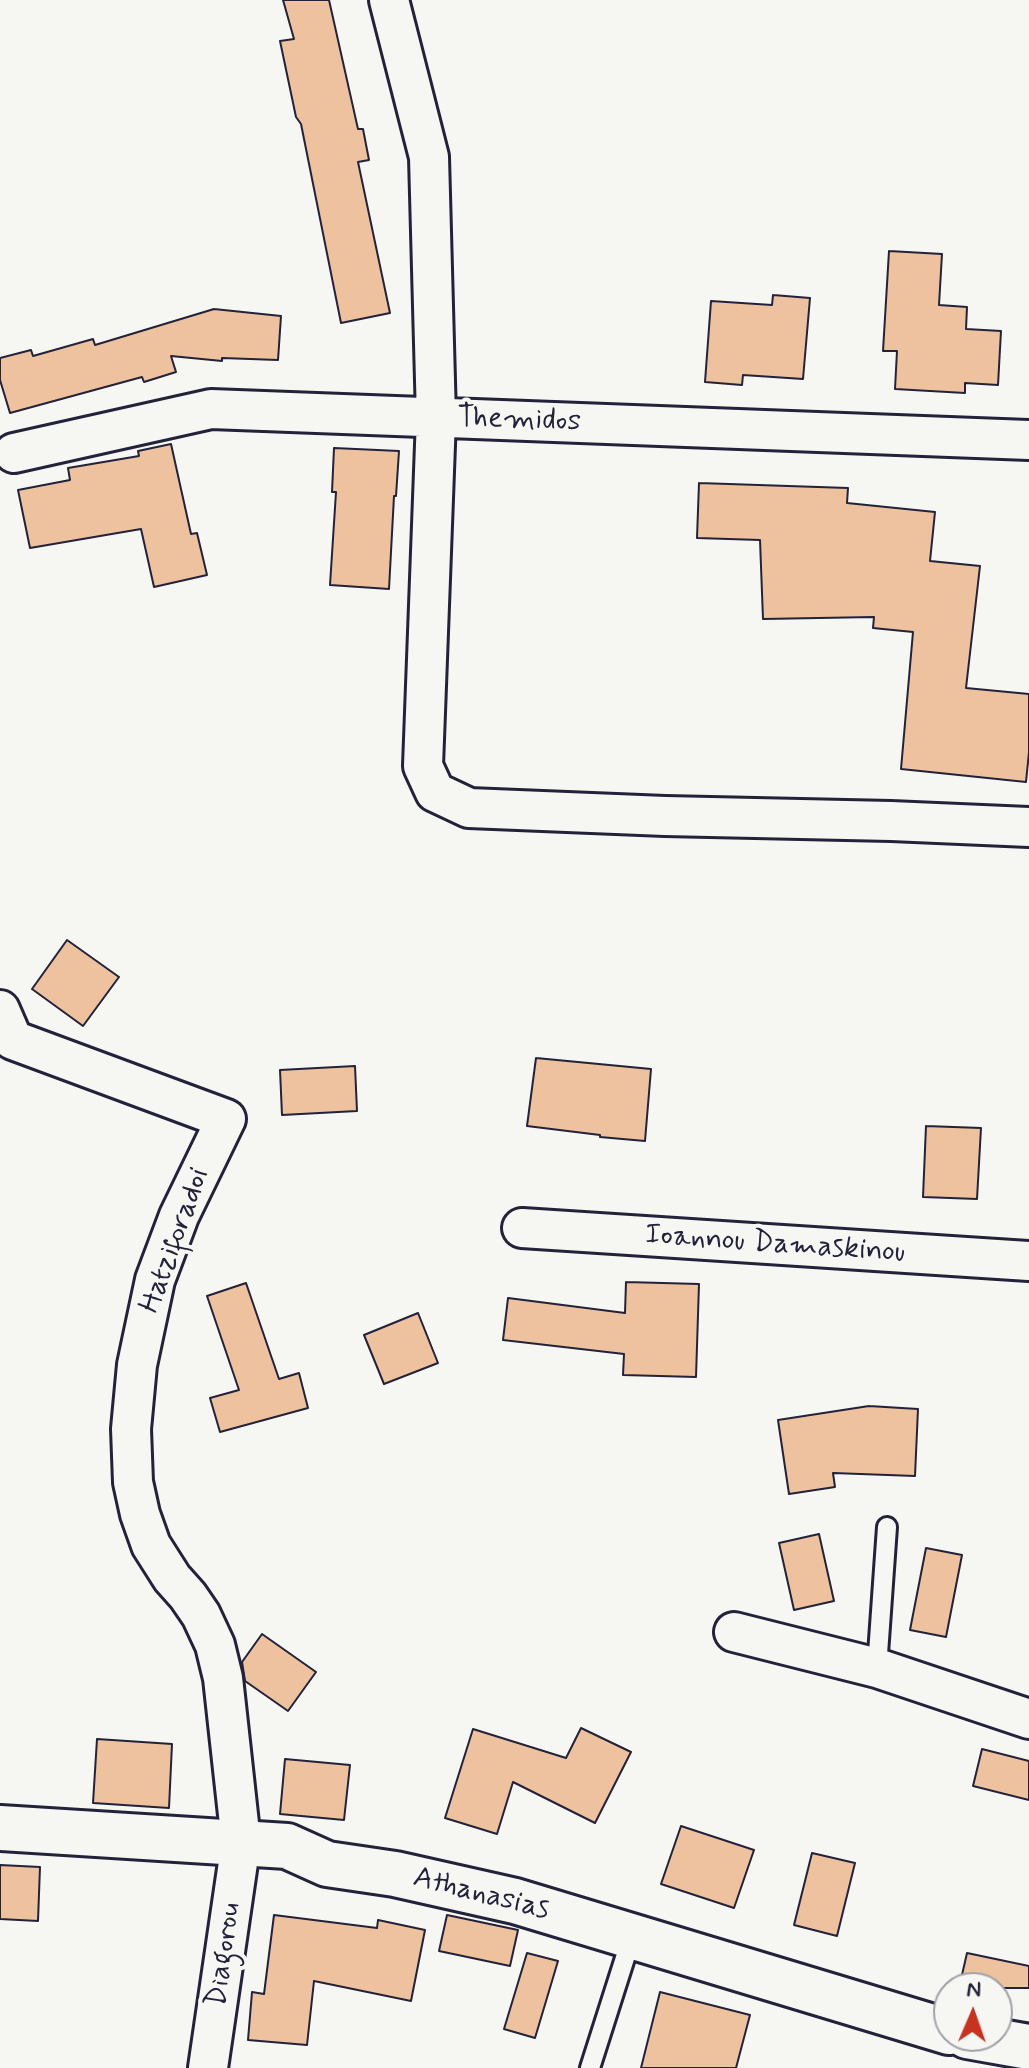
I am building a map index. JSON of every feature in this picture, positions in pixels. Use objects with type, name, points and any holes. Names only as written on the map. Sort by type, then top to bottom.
[{"type":"street","points":[[389,0],[429,157],[436,418],[423,766],[435,792],[469,808],[1029,827]]},
{"type":"street","name":"Themidos","points":[[14,453],[211,409],[1029,440]]},
{"type":"street","name":"Hatziforadoi","points":[[4,1032],[226,1119],[179,1216],[155,1280],[137,1365],[131,1429],[133,1482],[151,1545],[201,1615],[215,1645],[223,1678],[241,1842]]},
{"type":"street","name":"Ioannou Damaskinou","points":[[522,1228],[1029,1261]]},
{"type":"street","points":[[734,1632],[877,1668],[1029,1719]]},
{"type":"street","name":"Athanasias","points":[[0,1828],[287,1846],[327,1864],[395,1874],[515,1901],[933,2027]]},
{"type":"street","name":"Diagorou","points":[[208,2068],[241,1842]]},
{"type":"lane","points":[[877,1668],[887,1527]]},
{"type":"lane","points":[[590,2068],[632,1936]]},
{"type":"building","points":[[283,0],[329,0],[358,129],[363,129],[369,160],[358,162],[390,313],[341,323],[301,124],[296,117],[280,41],[294,39]]},
{"type":"building","points":[[889,251],[942,254],[939,305],[967,307],[966,329],[1001,331],[998,385],[965,383],[965,393],[895,389],[897,351],[883,351]]},
{"type":"building","points":[[773,295],[810,298],[803,379],[743,375],[742,385],[705,382],[711,301],[772,305]]},
{"type":"building","points":[[214,309],[281,316],[278,360],[222,358],[222,361],[171,356],[176,372],[144,382],[142,377],[10,413],[0,380],[0,358],[31,350],[33,356],[93,339],[95,345]]},
{"type":"building","points":[[171,444],[191,534],[197,533],[207,575],[154,587],[141,529],[30,548],[18,490],[70,480],[68,468],[139,456],[138,451]]},
{"type":"building","points":[[334,448],[399,451],[389,589],[330,585],[336,492],[332,492]]},
{"type":"building","points":[[699,483],[848,488],[847,503],[935,512],[930,561],[980,566],[966,688],[1029,694],[1026,782],[901,769],[913,632],[873,628],[874,617],[763,619],[760,540],[697,538]]},
{"type":"building","points":[[67,940],[119,977],[83,1026],[32,989]]},
{"type":"building","points":[[536,1058],[651,1069],[645,1141],[527,1126]]},
{"type":"building","points":[[355,1066],[357,1111],[282,1115],[280,1070]]},
{"type":"building","points":[[926,1126],[981,1128],[977,1199],[923,1197]]},
{"type":"building","points":[[626,1282],[699,1284],[696,1377],[623,1375],[624,1354],[503,1340],[508,1298],[625,1313]]},
{"type":"building","points":[[246,1283],[279,1379],[299,1373],[308,1408],[220,1432],[210,1398],[239,1390],[207,1296]]},
{"type":"building","points":[[418,1313],[438,1363],[384,1384],[364,1335]]},
{"type":"building","points":[[869,1406],[918,1409],[915,1476],[833,1473],[835,1487],[789,1494],[778,1420]]},
{"type":"building","points":[[819,1534],[834,1601],[794,1610],[779,1543]]},
{"type":"building","points":[[926,1548],[962,1555],[946,1637],[910,1630]]},
{"type":"building","points":[[262,1634],[316,1672],[288,1711],[245,1681],[242,1662]]},
{"type":"building","points":[[581,1728],[631,1752],[595,1823],[513,1782],[497,1834],[445,1818],[473,1729],[566,1758]]},
{"type":"building","points":[[97,1739],[172,1744],[169,1808],[93,1803]]},
{"type":"building","points":[[982,1749],[1029,1761],[1029,1800],[973,1786]]},
{"type":"building","points":[[285,1759],[350,1765],[344,1820],[280,1814]]},
{"type":"building","points":[[681,1826],[754,1850],[734,1908],[661,1884]]},
{"type":"building","points":[[812,1853],[855,1863],[837,1936],[794,1925]]},
{"type":"building","points":[[0,1865],[40,1867],[38,1921],[0,1919]]},
{"type":"building","points":[[274,1915],[377,1928],[378,1920],[425,1930],[411,2001],[314,1981],[307,2045],[248,2040],[252,1992],[264,1994]]},
{"type":"building","points":[[447,1915],[518,1930],[510,1966],[439,1951]]},
{"type":"building","points":[[527,1953],[558,1961],[535,2038],[504,2029]]},
{"type":"building","points":[[967,1953],[1029,1966],[1029,1988],[1013,1988],[1013,1972],[963,1972]]},
{"type":"building","points":[[660,1992],[750,2015],[736,2068],[641,2068]]}]
